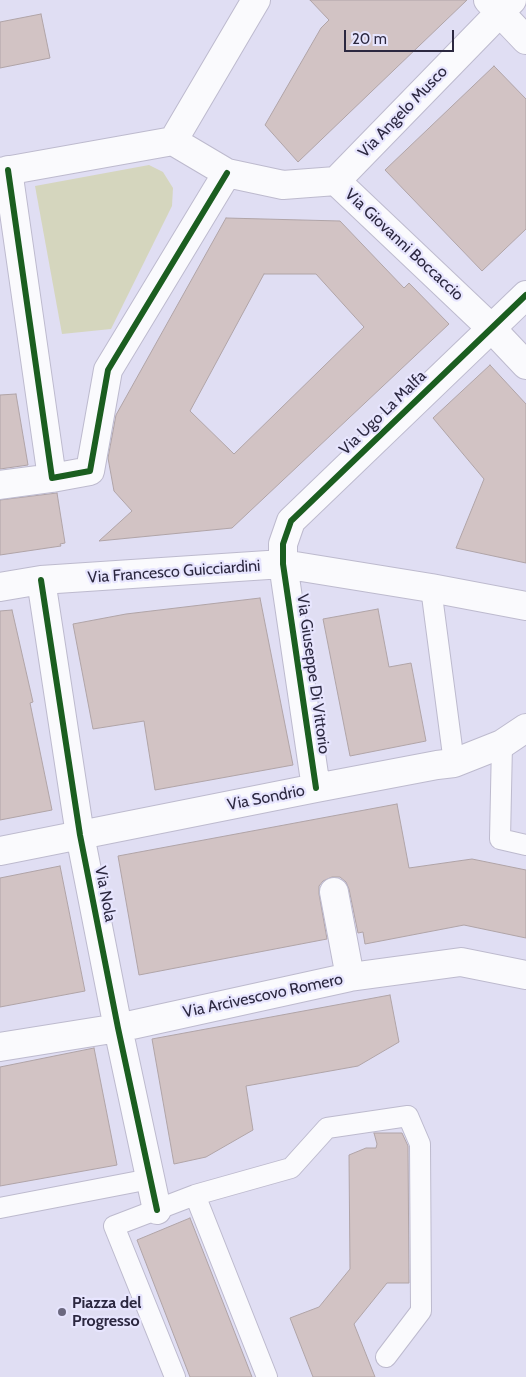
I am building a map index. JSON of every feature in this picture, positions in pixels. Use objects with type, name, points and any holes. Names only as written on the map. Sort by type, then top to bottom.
[{"type":"street","points":[[52,478],[4,171],[173,141],[256,0]]},
{"type":"street","points":[[500,4],[526,40]]},
{"type":"street","name":"Via Angelo Musco","points":[[336,182],[500,4]]},
{"type":"street","name":"Via Giovanni Boccaccio","points":[[173,141],[228,173],[283,185],[336,182],[491,328],[526,365]]},
{"type":"street","points":[[0,485],[90,471],[108,370],[228,173]]},
{"type":"street","name":"Via Ugo La Malfa","points":[[284,564],[283,544],[291,521],[526,295]]},
{"type":"street","name":"Via Francesco Guicciardini","points":[[0,587],[41,580],[284,564],[526,606]]},
{"type":"street","name":"Via Giuseppe Di Vittorio","points":[[284,564],[316,788]]},
{"type":"street","name":"Via Nola","points":[[41,580],[80,834],[118,1028],[157,1210]]},
{"type":"street","name":"Via Sondrio","points":[[0,851],[316,788],[454,763],[502,744],[526,728]]},
{"type":"street","points":[[334,892],[350,977]]},
{"type":"street","name":"Via Arcivescovo Romero","points":[[0,1047],[118,1028],[350,977],[461,962],[526,975]]},
{"type":"lane","points":[[431,588],[454,763]]},
{"type":"lane","points":[[502,744],[500,839],[526,845]]},
{"type":"lane","points":[[175,1377],[114,1226],[195,1195],[291,1168],[327,1128],[408,1116],[420,1144],[422,1311],[386,1357]]},
{"type":"lane","points":[[0,1208],[150,1179]]},
{"type":"lane","points":[[195,1195],[267,1377]]},
{"type":"green space","points":[[149,165],[163,172],[173,188],[172,206],[111,329],[62,334],[35,186]]},
{"type":"building","points":[[310,0],[467,0],[298,162],[265,125],[321,28],[329,20]]},
{"type":"building","points":[[41,14],[50,58],[0,68],[0,22]]},
{"type":"building","points":[[494,66],[526,99],[526,229],[482,271],[385,170]]},
{"type":"building","points":[[226,218],[340,221],[404,288],[409,283],[449,324],[232,528],[99,541],[132,511],[114,491],[108,458],[116,415]],"holes":[[[264,274],[316,274],[364,327],[234,454],[190,411]]]},
{"type":"building","points":[[490,365],[526,404],[526,563],[456,548],[484,479],[433,418]]},
{"type":"building","points":[[16,394],[28,465],[0,469],[0,395]]},
{"type":"building","points":[[57,493],[65,543],[60,544],[61,546],[0,555],[0,500]]},
{"type":"building","points":[[260,598],[293,765],[155,790],[144,721],[93,729],[73,624],[126,614]]},
{"type":"building","points":[[378,609],[389,667],[411,663],[426,741],[350,756],[323,619]]},
{"type":"building","points":[[12,610],[33,702],[30,703],[52,810],[0,820],[0,611]]},
{"type":"building","points":[[397,804],[409,868],[472,859],[526,870],[526,938],[464,925],[365,944],[363,932],[358,933],[346,882],[340,877],[332,877],[323,881],[319,886],[327,939],[139,975],[118,856]]},
{"type":"building","points":[[60,866],[85,991],[0,1007],[0,878]]},
{"type":"building","points":[[390,995],[399,1042],[358,1066],[246,1086],[253,1130],[206,1157],[174,1164],[152,1039]]},
{"type":"building","points":[[94,1048],[117,1165],[0,1186],[0,1067]]},
{"type":"building","points":[[374,1133],[402,1133],[408,1146],[409,1283],[387,1283],[354,1324],[375,1377],[313,1377],[290,1318],[319,1307],[350,1269],[349,1155],[366,1148],[376,1148],[377,1144]]},
{"type":"building","points":[[190,1218],[252,1377],[190,1377],[137,1240]]},
{"type":"cycle path","points":[[8,170],[52,478],[90,471],[108,370],[227,173]]},
{"type":"cycle path","points":[[316,788],[283,564],[283,544],[291,521],[526,295]]},
{"type":"cycle path","points":[[41,580],[80,835],[118,1028],[157,1210]]},
{"type":"place","name":"Piazza del Progresso","points":[[62,1312]]}]
